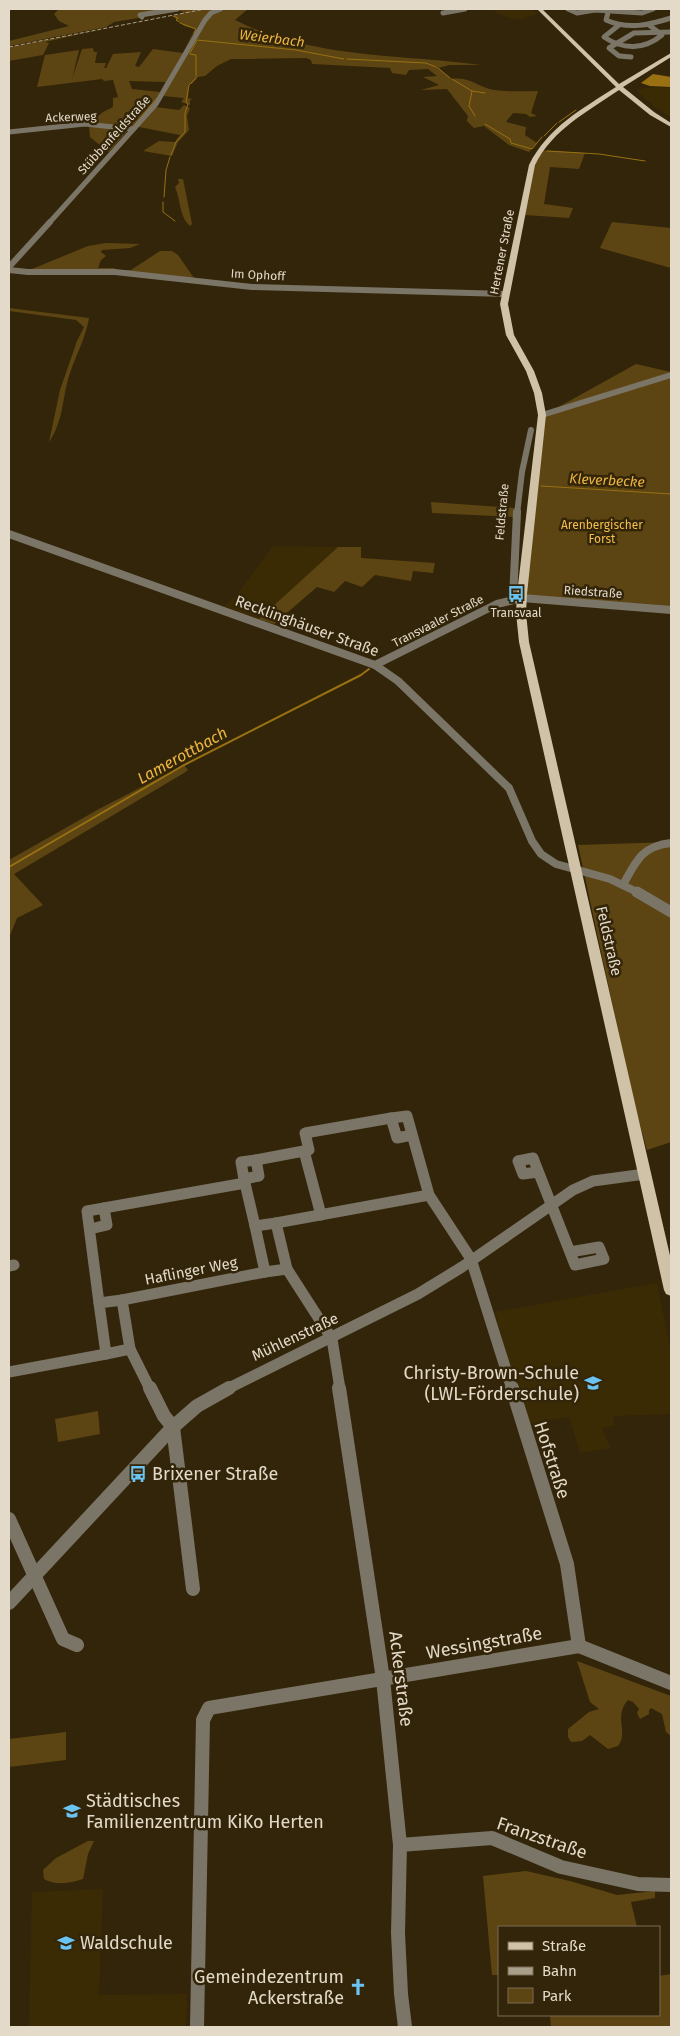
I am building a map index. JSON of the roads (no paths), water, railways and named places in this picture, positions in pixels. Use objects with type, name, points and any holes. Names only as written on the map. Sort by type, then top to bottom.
[{"type":"main road","points":[[539,9],[560,27],[604,76],[671,125]]},
{"type":"main road","points":[[618,85],[629,76],[671,51]]},
{"type":"main road","points":[[618,85],[671,55]]},
{"type":"main road","points":[[604,76],[616,78],[629,76]]},
{"type":"main road","name":"Hertener Straße","points":[[587,106],[607,95],[618,85]]},
{"type":"main road","name":"Hertener Straße","points":[[517,598],[542,415],[538,393],[530,371],[510,335],[505,314],[506,294],[534,160],[555,131],[595,98],[618,85]]},
{"type":"main road","points":[[595,98],[602,89]]},
{"type":"main road","points":[[607,95],[618,93],[632,97]]},
{"type":"main road","name":"Feldstraße","points":[[517,598],[526,651],[671,1290]]},
{"type":"street","points":[[142,17],[140,15],[177,9]]},
{"type":"street","name":"Stübbenfeldstraße","points":[[9,269],[164,93],[208,16],[221,9]]},
{"type":"street","points":[[443,13],[464,9]]},
{"type":"street","points":[[568,9],[577,13],[595,10],[642,13],[653,9]]},
{"type":"street","points":[[608,10],[606,20],[619,25],[649,25],[670,20]]},
{"type":"street","points":[[619,25],[604,37],[618,43],[645,46],[661,36],[660,32]]},
{"type":"street","points":[[649,25],[660,32]]},
{"type":"street","points":[[620,56],[608,50],[634,33],[671,32]]},
{"type":"street","name":"Ackerweg","points":[[9,132],[85,124],[134,128]]},
{"type":"street","name":"Im Ophoff","points":[[9,269],[28,272],[115,272],[252,287],[506,294]]},
{"type":"street","points":[[542,415],[671,375]]},
{"type":"street","name":"Feldstraße","points":[[517,598],[517,508],[522,467],[531,430]]},
{"type":"street","name":"Recklinghäuser Straße","points":[[9,534],[375,665],[398,681],[510,788],[518,803],[532,843],[541,854],[554,862],[623,885],[671,912]]},
{"type":"street","name":"Riedstraße","points":[[517,598],[671,610]]},
{"type":"street","name":"Transvaaler Straße","points":[[375,665],[497,604],[517,598]]},
{"type":"street","points":[[623,885],[640,856],[657,844],[671,843]]},
{"type":"street","name":"Hofstraße","points":[[391,1118],[407,1116],[429,1195],[471,1259],[567,1564],[579,1646]]},
{"type":"street","points":[[265,1272],[241,1162],[309,1150],[305,1133],[391,1118],[397,1138],[412,1135]]},
{"type":"street","points":[[304,1151],[321,1215]]},
{"type":"street","points":[[106,1354],[87,1211],[244,1181],[260,1176],[256,1160]]},
{"type":"street","points":[[538,1172],[570,1252]]},
{"type":"street","name":"Mühlenstraße","points":[[9,1603],[173,1427],[211,1397],[332,1339],[418,1294],[462,1267],[567,1193],[593,1181],[645,1174]]},
{"type":"street","points":[[255,1226],[429,1195]]},
{"type":"street","points":[[90,1228],[107,1225],[104,1208]]},
{"type":"street","points":[[276,1222],[287,1269],[332,1339]]},
{"type":"street","name":"Haflinger Weg","points":[[122,1300],[287,1269]]},
{"type":"street","points":[[99,1303],[122,1300],[130,1349],[164,1416],[173,1427],[193,1589]]},
{"type":"street","name":"Ackerstraße","points":[[332,1339],[384,1679],[400,1845],[398,1933],[401,1994],[406,2027]]},
{"type":"street","points":[[9,1372],[130,1349]]},
{"type":"street","points":[[9,1519],[63,1640],[77,1645]]},
{"type":"street","points":[[579,1646],[671,1683]]},
{"type":"street","name":"Wessingstraße","points":[[197,2027],[203,1720],[209,1708],[579,1646]]},
{"type":"street","name":"Franzstraße","points":[[400,1845],[492,1838],[561,1867],[638,1884],[671,1885]]},
{"type":"waterway","name":"Weierbach","points":[[173,16],[178,18],[176,20],[179,22]]},
{"type":"waterway","name":"Weierbach","points":[[180,23],[196,29],[194,33]]},
{"type":"waterway","name":"Weierbach","points":[[190,53],[197,40],[296,50],[344,59]]},
{"type":"waterway","points":[[190,54],[196,55],[196,76]]},
{"type":"waterway","name":"Weierbach","points":[[347,59],[426,63],[436,67]]},
{"type":"waterway","name":"Weierbach","points":[[438,68],[450,78]]},
{"type":"waterway","points":[[171,155],[176,142],[185,132],[185,113],[188,104],[186,102],[189,85],[196,78]]},
{"type":"waterway","name":"Weierbach","points":[[452,79],[472,91]]},
{"type":"waterway","points":[[472,91],[485,93]]},
{"type":"waterway","name":"Weierbach","points":[[472,91],[469,106],[475,116]]},
{"type":"waterway","points":[[136,123],[157,98]]},
{"type":"waterway","points":[[559,122],[576,110]]},
{"type":"waterway","points":[[544,136],[557,123]]},
{"type":"waterway","name":"Weierbach","points":[[485,124],[510,139],[511,143],[532,149],[542,137]]},
{"type":"waterway","name":"Weierbach","points":[[547,151],[599,154],[645,161]]},
{"type":"waterway","points":[[164,197],[166,170],[170,157]]},
{"type":"waterway","points":[[163,202],[163,212],[175,221]]},
{"type":"waterway","name":"Kleverbecke","points":[[541,486],[671,494]]},
{"type":"waterway","name":"Lamerottbach","points":[[9,867],[184,765],[361,675],[369,669]]},
{"type":"railway","points":[[9,47],[205,9]]},
{"type":"place","name":"Transvaal","points":[[516,594]]},
{"type":"place","name":"Christy-Brown-Schule (LWL-Förderschule)","points":[[593,1383]]},
{"type":"place","name":"Brixener Straße","points":[[138,1474]]},
{"type":"place","name":"Städtisches Familienzentrum KiKo Herten","points":[[72,1811]]},
{"type":"place","name":"Waldschule","points":[[66,1943]]},
{"type":"place","name":"Gemeindezentrum Ackerstraße","points":[[358,1987]]},
{"type":"park label","name":"Arenbergischer Forst","points":[[602,532]]}]
